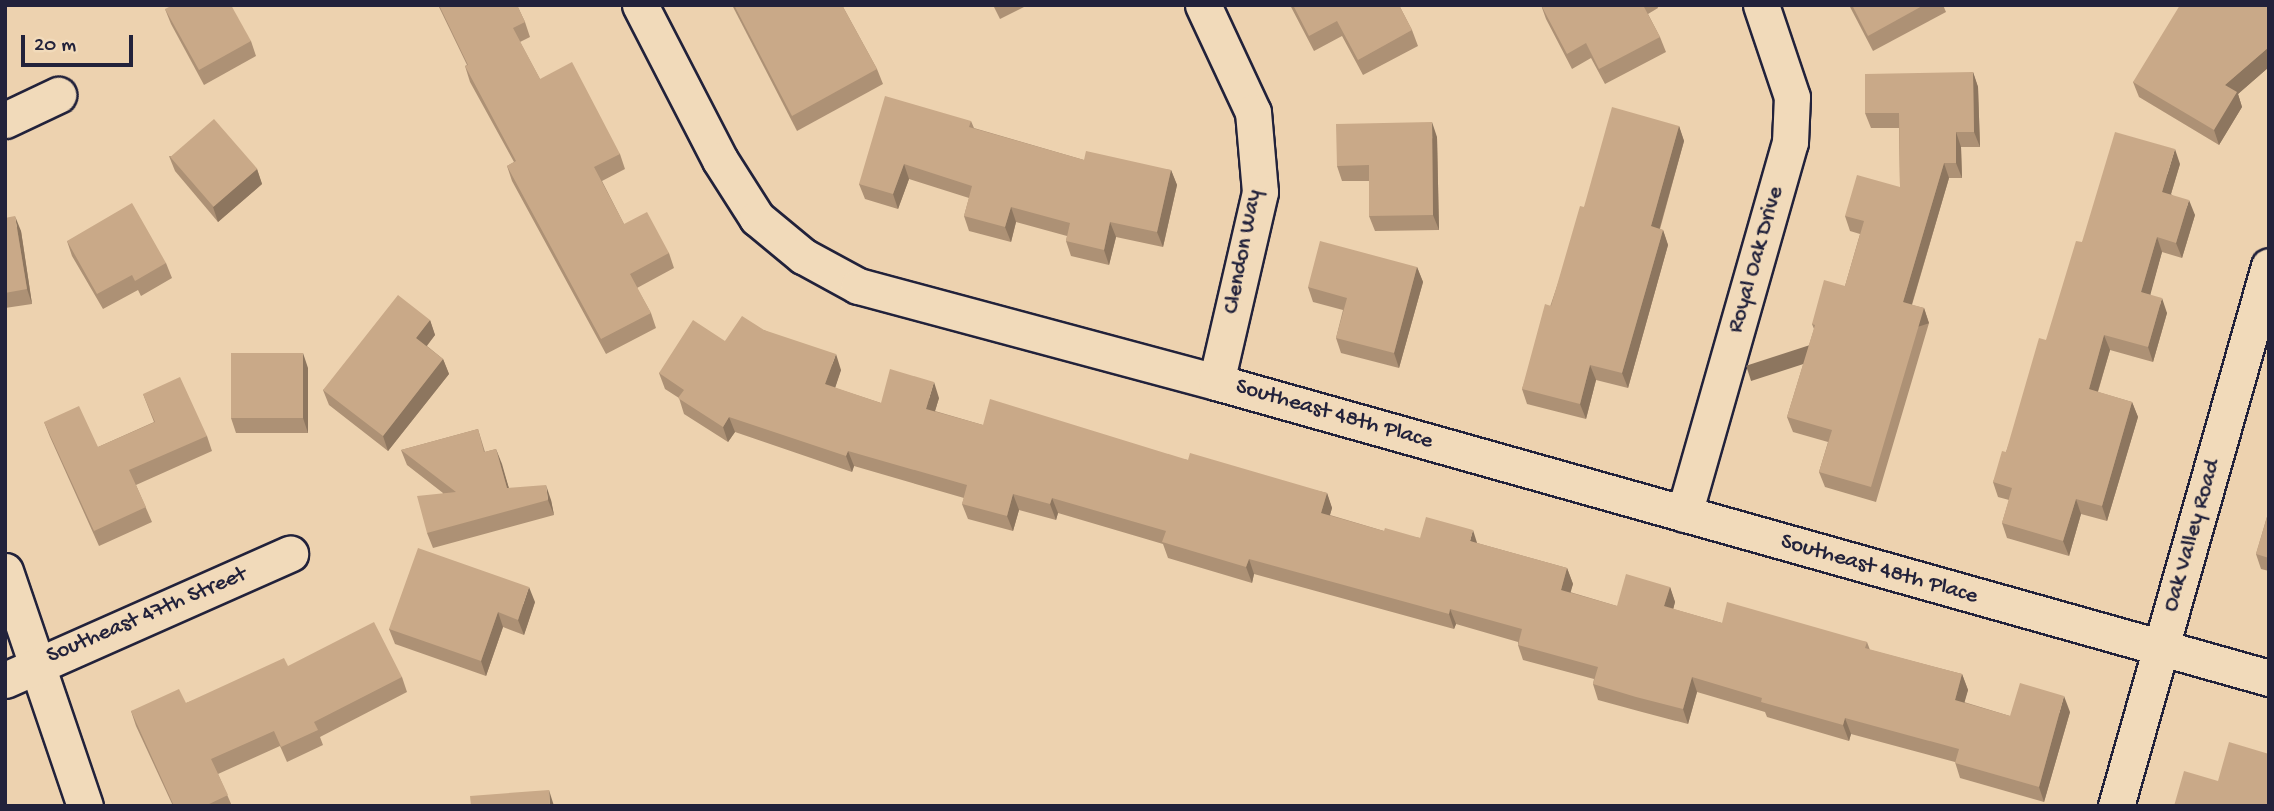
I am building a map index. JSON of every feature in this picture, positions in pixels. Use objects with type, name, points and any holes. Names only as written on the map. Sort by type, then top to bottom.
[{"type":"street","name":"Southeast 48th Place","points":[[640,5],[720,160],[757,218],[803,256],[858,286],[1216,382],[2269,678]]},
{"type":"street","name":"Clendon Way","points":[[1203,5],[1253,112],[1259,192],[1216,382]]},
{"type":"street","name":"Royal Oak Drive","points":[[1685,514],[1790,142],[1792,97],[1761,5]]},
{"type":"street","points":[[5,120],[58,95]]},
{"type":"street","name":"Oak Valley Road","points":[[2116,806],[2269,266]]},
{"type":"street","name":"Southeast 47th Street","points":[[5,680],[290,554]]},
{"type":"street","points":[[5,571],[39,663],[85,806]]},
{"type":"building","points":[[173,5],[231,5],[251,41],[199,70],[165,9]]},
{"type":"building","points":[[439,5],[517,5],[525,22],[513,28],[540,79],[572,62],[620,154],[594,167],[624,224],[647,212],[669,253],[630,274],[651,313],[601,339],[507,166],[516,161],[465,66],[468,65]]},
{"type":"building","points":[[734,5],[842,5],[877,69],[792,116]]},
{"type":"building","points":[[1293,5],[1399,5],[1412,30],[1358,60],[1337,21],[1309,36]]},
{"type":"building","points":[[1541,5],[1643,5],[1660,37],[1599,69],[1586,43],[1567,54]]},
{"type":"building","points":[[1852,5],[1924,5],[1868,36]]},
{"type":"building","points":[[2180,5],[2269,5],[2269,47],[2225,85],[2237,92],[2214,130],[2133,82]]},
{"type":"building","points":[[1973,72],[1974,132],[1956,132],[1956,163],[1944,163],[1903,302],[1924,308],[1871,487],[1819,472],[1832,430],[1787,417],[1815,325],[1812,324],[1824,280],[1845,286],[1864,221],[1845,216],[1857,175],[1900,187],[1899,113],[1865,113],[1865,74]]},
{"type":"building","points":[[885,96],[971,121],[969,127],[1084,160],[1086,151],[1171,170],[1157,232],[1110,222],[1104,250],[1066,241],[1070,223],[1011,207],[1005,227],[964,216],[972,186],[904,164],[893,194],[859,184]]},
{"type":"building","points":[[1612,107],[1679,126],[1651,226],[1663,230],[1622,373],[1590,365],[1580,404],[1522,389],[1545,304],[1551,306],[1580,206],[1584,207]]},
{"type":"building","points":[[214,119],[257,169],[214,207],[170,157]]},
{"type":"building","points":[[1432,122],[1433,215],[1369,216],[1369,165],[1337,166],[1336,124]]},
{"type":"building","points":[[2115,132],[2175,149],[2162,192],[2189,200],[2176,243],[2157,237],[2141,292],[2162,298],[2148,347],[2104,335],[2089,389],[2132,402],[2102,506],[2076,499],[2063,541],[2002,523],[2012,488],[1993,482],[2002,451],[2006,452],[2039,338],[2046,340],[2076,241],[2082,242]]},
{"type":"building","points":[[132,203],[166,263],[135,281],[132,275],[97,294],[67,241]]},
{"type":"building","points":[[15,216],[27,289],[5,293],[5,218]]},
{"type":"building","points":[[1320,241],[1417,267],[1394,353],[1336,338],[1347,298],[1308,287]]},
{"type":"building","points":[[398,295],[430,320],[416,338],[443,359],[383,436],[323,390]]},
{"type":"building","points":[[742,316],[764,330],[836,354],[825,384],[881,403],[890,369],[934,382],[926,409],[983,425],[990,399],[1188,460],[1190,453],[1327,493],[1321,513],[1384,531],[1385,528],[1420,538],[1426,517],[1473,530],[1470,541],[1567,568],[1561,590],[1617,606],[1626,574],[1670,587],[1664,606],[1722,623],[1727,602],[1867,642],[1865,648],[1962,674],[1955,700],[2010,716],[2020,683],[2064,696],[2039,787],[1955,763],[1959,749],[1845,718],[1843,725],[1761,702],[1762,698],[1692,677],[1683,709],[1636,697],[1593,684],[1598,667],[1518,645],[1522,629],[1450,609],[1449,614],[1249,559],[1246,567],[1162,542],[1166,531],[1052,498],[1050,504],[1013,494],[1007,516],[962,504],[967,485],[848,451],[846,456],[729,417],[723,427],[678,398],[684,390],[659,373],[693,320],[725,341]]},
{"type":"building","points":[[231,353],[303,353],[303,418],[231,418]]},
{"type":"building","points":[[180,377],[207,436],[129,470],[146,507],[94,531],[44,422],[79,406],[98,447],[155,422],[143,394]]},
{"type":"building","points":[[478,429],[484,452],[496,449],[507,488],[546,485],[548,500],[427,533],[417,496],[456,492],[401,450]]},
{"type":"building","points":[[2269,510],[2269,558],[2256,554]]},
{"type":"building","points":[[418,548],[529,587],[518,620],[498,612],[481,661],[389,629]]},
{"type":"building","points":[[374,622],[402,677],[314,722],[318,730],[281,747],[274,731],[211,759],[228,795],[205,806],[174,806],[131,711],[179,689],[186,703],[284,658],[288,666]]},
{"type":"building","points":[[2229,742],[2269,754],[2269,806],[2174,806],[2184,771],[2218,781]]},
{"type":"building","points":[[549,790],[550,806],[471,806],[470,796]]}]
